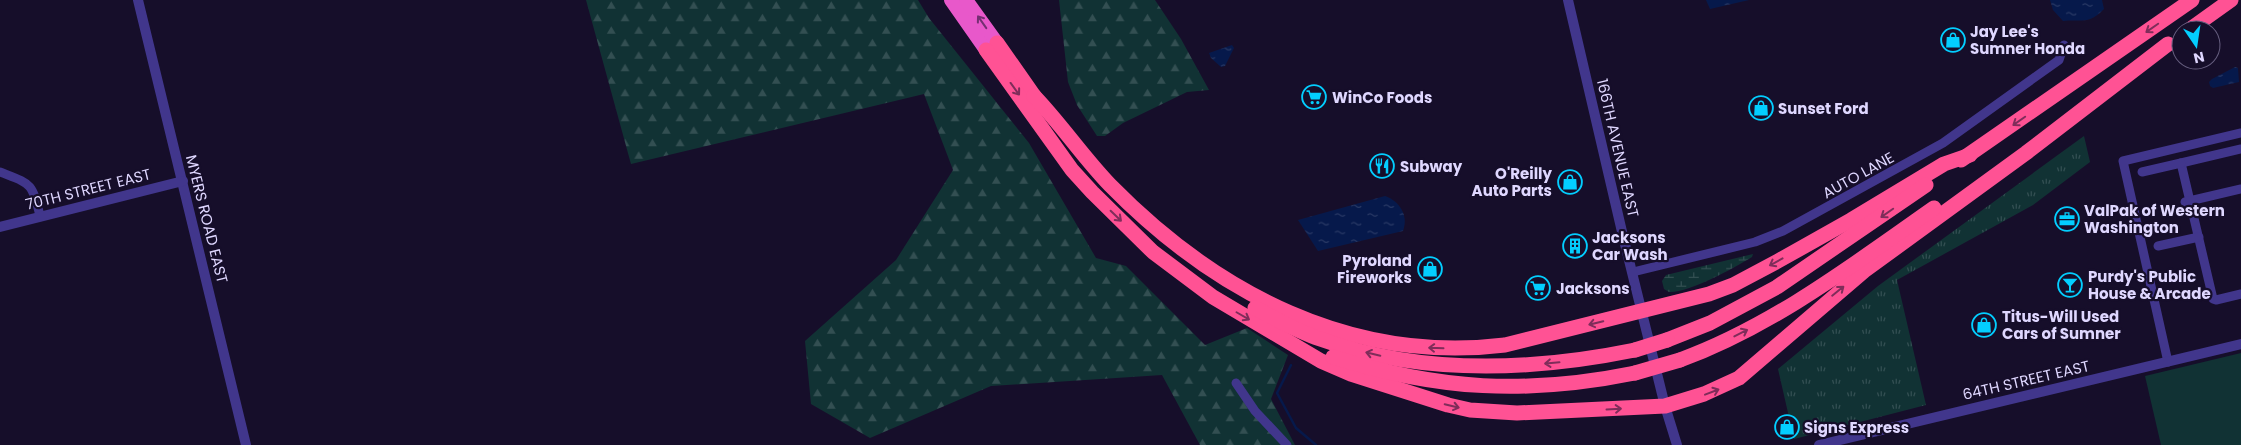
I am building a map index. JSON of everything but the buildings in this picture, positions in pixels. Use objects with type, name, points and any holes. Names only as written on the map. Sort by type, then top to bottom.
[{"type":"highway","points":[[951,0],[1109,183],[1167,237],[1250,295],[1304,320],[1337,331],[1394,344],[1474,349],[1505,345],[1709,294],[1734,285],[1851,220],[1944,164],[1970,155]]},
{"type":"highway","points":[[966,0],[992,46],[1072,170],[1153,252],[1193,284],[1321,361],[1351,374],[1422,398],[1470,410],[1517,413],[1665,406],[1704,394],[1739,378],[1864,271],[2026,153],[2168,44]]},
{"type":"highway","points":[[1034,96],[1053,124],[1097,180],[1141,225],[1208,280],[1277,320],[1319,339],[1400,359],[1465,365],[1538,364],[1578,360],[1634,350],[1667,340],[1710,323],[1777,287],[1846,242],[2192,0]]},
{"type":"highway","points":[[2203,20],[2232,0]]},
{"type":"highway","points":[[1278,336],[1314,351],[1348,362],[1424,381],[1462,386],[1512,388],[1549,386],[1635,374],[1680,360],[1762,322],[1830,280],[2171,42]]},
{"type":"street","name":"MYERS ROAD EAST","points":[[138,0],[246,445]]},
{"type":"street","name":"166TH AVENUE EAST","points":[[1568,0],[1665,406],[1677,445]]},
{"type":"street","name":"AUTO LANE","points":[[1633,272],[1744,245],[1784,232],[1958,134],[2059,60],[2064,45]]},
{"type":"street","points":[[2168,362],[2123,161],[2241,133]]},
{"type":"street","points":[[2142,172],[2241,149]]},
{"type":"street","points":[[2181,163],[2187,202],[2199,237],[2213,298],[2216,300],[2241,294]]},
{"type":"street","points":[[0,172],[27,183],[34,195],[40,216]]},
{"type":"street","name":"70TH STREET EAST","points":[[0,227],[183,181]]},
{"type":"street","points":[[2187,202],[2241,188]]},
{"type":"street","points":[[2158,246],[2199,237]]},
{"type":"street","name":"64TH STREET EAST","points":[[1819,445],[2241,344]]},
{"type":"street","points":[[1236,383],[1255,412],[1287,445]]},
{"type":"green space","points":[[586,0],[918,0],[929,18],[1029,143],[1096,258],[1126,266],[1205,345],[1247,328],[1288,355],[1271,399],[1295,445],[1200,445],[1162,375],[991,386],[870,438],[811,404],[805,341],[896,260],[953,170],[924,94],[631,164]]},
{"type":"green space","points":[[1059,0],[1155,0],[1181,39],[1209,90],[1187,92],[1123,123],[1105,136],[1097,136],[1077,105],[1068,82]]},
{"type":"green space","points":[[2084,136],[2090,162],[2033,205],[1897,280],[1926,405],[1794,439],[1778,369],[1878,286]]},
{"type":"green space","points":[[1753,254],[1752,257],[1734,267],[1699,284],[1678,291],[1669,292],[1664,289],[1662,281],[1666,275]]},
{"type":"green space","points":[[2241,353],[2241,445],[2161,445],[2145,376]]},
{"type":"water","points":[[1706,0],[1749,0],[1710,9]]},
{"type":"water","points":[[2050,0],[2102,0],[2104,9],[2089,19],[2063,21],[2053,10]]},
{"type":"water","points":[[1232,45],[1234,48],[1225,66],[1221,67],[1211,58],[1209,53]]},
{"type":"water","points":[[2235,67],[2238,68],[2239,82],[2213,88],[2210,86],[2209,82],[2212,79]]},
{"type":"water","points":[[1385,196],[1395,201],[1402,209],[1405,219],[1403,231],[1318,251],[1298,220]]},
{"type":"waterway","points":[[1291,365],[1277,393],[1296,428],[1316,445]]},
{"type":"place","name":"Jay Lee's Sumner Honda","points":[[1953,40]]},
{"type":"place","name":"WinCo Foods","points":[[1314,97]]},
{"type":"place","name":"Sunset Ford","points":[[1761,108]]},
{"type":"place","name":"Subway","points":[[1382,166]]},
{"type":"place","name":"O'Reilly Auto Parts","points":[[1570,182]]},
{"type":"place","name":"ValPak of Western Washington","points":[[2067,219]]},
{"type":"place","name":"Jacksons Car Wash","points":[[1575,246]]},
{"type":"place","name":"Pyroland Fireworks","points":[[1430,269]]},
{"type":"place","name":"Purdy's Public House & Arcade","points":[[2070,285]]},
{"type":"place","name":"Jacksons","points":[[1538,288]]},
{"type":"place","name":"Titus-Will Used Cars of Sumner","points":[[1984,325]]},
{"type":"place","name":"Signs Express","points":[[1787,427]]}]
